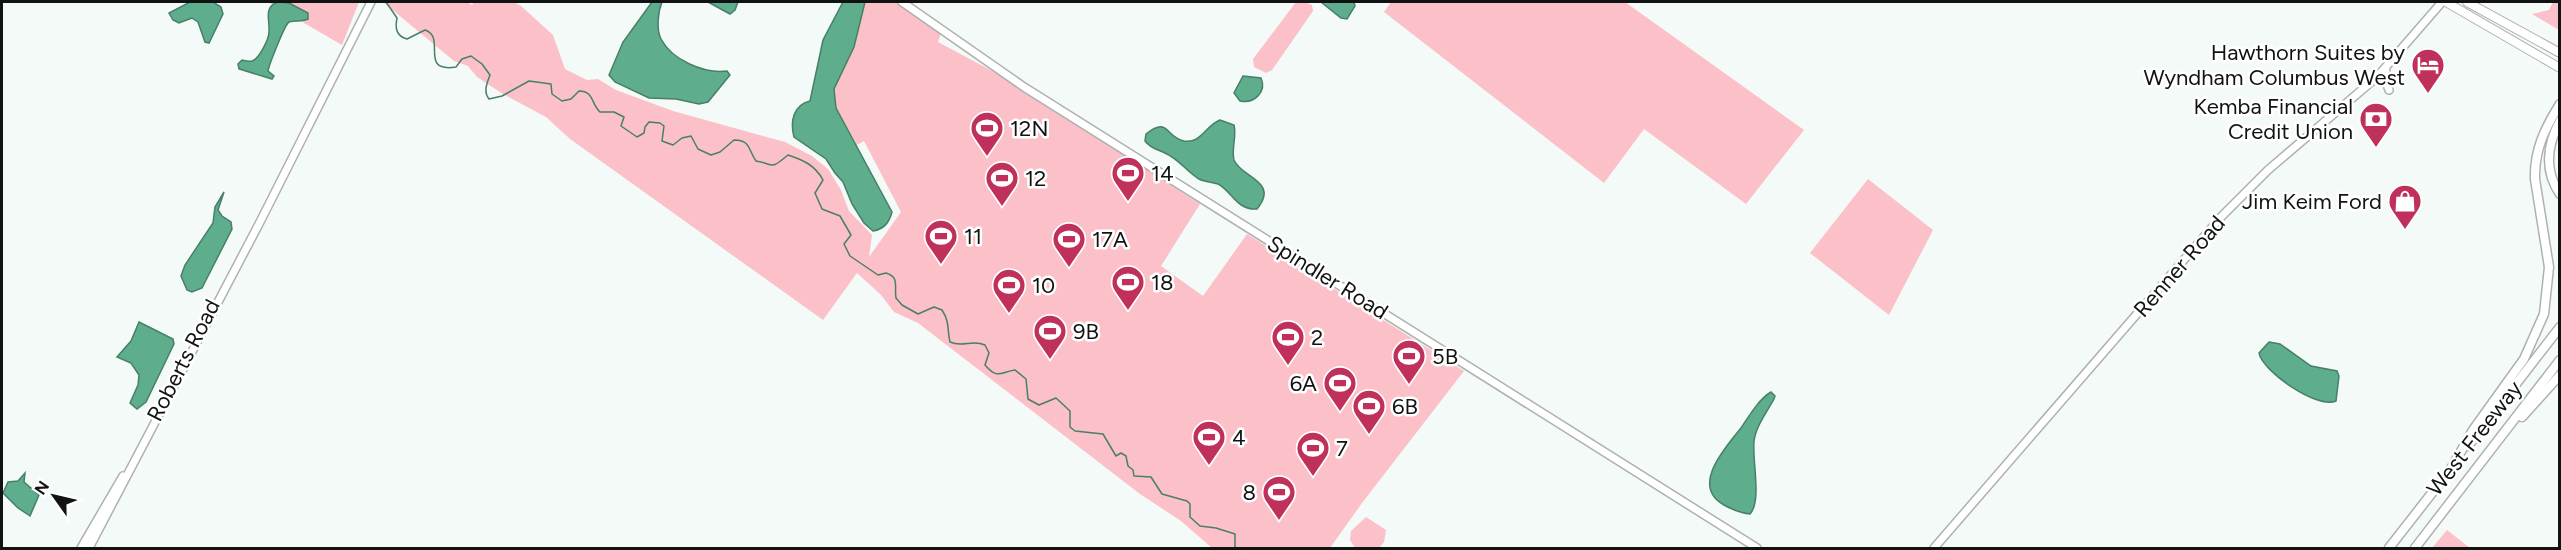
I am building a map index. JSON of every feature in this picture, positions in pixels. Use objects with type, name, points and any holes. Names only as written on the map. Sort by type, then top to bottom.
[{"type":"highway","points":[[2451,469],[2473,430],[2524,359],[2544,314],[2549,267],[2535,179],[2536,151],[2546,126],[2559,104]]},
{"type":"highway","points":[[2559,121],[2548,151],[2550,174],[2559,194]]},
{"type":"highway","name":"West Freeway","points":[[2389,549],[2559,327]]},
{"type":"highway","name":"West Freeway","points":[[2415,549],[2559,360]]},
{"type":"highway","points":[[2467,481],[2559,375]]},
{"type":"main road","name":"Roberts Road","points":[[89,549],[371,2]]},
{"type":"main road","name":"Spindler Road","points":[[902,2],[1024,87],[1757,549]]},
{"type":"main road","name":"Renner Road","points":[[1934,549],[2221,217],[2268,170],[2369,85],[2444,2]]},
{"type":"main road","points":[[2444,2],[2559,68]]},
{"type":"main road","points":[[2467,2],[2559,53]]},
{"type":"main road","points":[[2369,85],[2377,84],[2389,90],[2384,76],[2386,68]]},
{"type":"main road","name":"Roberts Road","points":[[81,549],[139,444],[256,219],[285,172]]},
{"type":"main road","points":[[198,340],[207,319],[206,315]]},
{"type":"main road","points":[[132,467],[139,444]]},
{"type":"shaded area","points":[[190,2],[213,2],[221,7],[223,14],[209,43],[205,42],[198,22],[192,18],[179,23],[173,20],[169,13]]},
{"type":"shaded area","points":[[268,2],[359,2],[342,45]]},
{"type":"shaded area","points":[[278,2],[289,3],[308,13],[308,19],[287,24],[269,67],[268,71],[274,76],[272,79],[239,69],[238,64],[242,60],[252,61],[258,57],[269,35],[270,7]]},
{"type":"shaded area","points":[[383,2],[467,2],[472,5],[474,2],[514,2],[553,35],[565,69],[587,80],[598,79],[616,90],[673,111],[785,142],[812,156],[828,169],[841,190],[849,211],[872,235],[869,257],[901,212],[864,141],[857,145],[836,108],[834,89],[854,47],[865,2],[902,2],[942,30],[938,42],[998,74],[1200,204],[1161,266],[1203,296],[1247,234],[1464,371],[1330,548],[1212,548],[1181,521],[1140,494],[918,323],[894,312],[881,295],[857,273],[823,320],[570,139],[546,117],[477,77],[468,66],[454,61]]},
{"type":"shaded area","points":[[652,2],[662,2],[658,30],[666,47],[681,59],[699,68],[727,71],[730,75],[708,102],[699,104],[676,99],[649,98],[615,82],[609,75],[623,42]]},
{"type":"shaded area","points":[[708,2],[738,2],[735,10],[730,14]]},
{"type":"shaded area","points":[[843,2],[865,2],[854,47],[834,89],[836,108],[892,212],[885,225],[873,231],[864,223],[852,204],[843,182],[826,159],[794,137],[793,131],[796,110],[810,101],[823,40]]},
{"type":"shaded area","points":[[1296,2],[1312,5],[1313,11],[1272,70],[1266,73],[1254,67],[1253,59]]},
{"type":"shaded area","points":[[1321,2],[1354,2],[1355,6],[1347,19],[1341,18]]},
{"type":"shaded area","points":[[1391,2],[1625,2],[1804,130],[1746,204],[1644,129],[1604,183],[1384,12]]},
{"type":"shaded area","points":[[2553,2],[2559,2],[2559,30],[2532,14],[2549,10]]},
{"type":"shaded area","points":[[1243,76],[1261,78],[1261,92],[1250,101],[1240,101],[1234,93]]},
{"type":"shaded area","points":[[1220,120],[1234,125],[1234,160],[1262,186],[1263,200],[1257,209],[1250,209],[1239,204],[1223,187],[1199,179],[1175,159],[1145,141],[1146,134],[1159,127],[1163,127],[1178,139],[1195,140]]},
{"type":"shaded area","points":[[1868,179],[1933,230],[1889,315],[1810,253]]},
{"type":"shaded area","points":[[224,192],[218,210],[231,222],[232,229],[202,288],[192,292],[187,290],[181,276],[185,265],[213,223],[215,207]]},
{"type":"shaded area","points":[[139,322],[173,339],[174,344],[146,402],[137,409],[130,403],[138,385],[139,375],[131,363],[117,357],[131,341]]},
{"type":"shaded area","points":[[2269,342],[2280,344],[2311,366],[2337,371],[2339,376],[2336,401],[2317,400],[2305,395],[2280,378],[2262,361],[2259,353]]},
{"type":"shaded area","points":[[1771,392],[1775,396],[1774,399],[1759,425],[1754,441],[1756,490],[1754,508],[1750,514],[1743,513],[1724,505],[1714,497],[1710,488],[1710,478],[1727,446],[1758,403]]},
{"type":"shaded area","points":[[25,473],[24,482],[39,495],[30,516],[3,493],[8,482],[18,481]]},
{"type":"shaded area","points":[[1366,517],[1386,530],[1384,542],[1379,548],[1355,548],[1350,540],[1351,531]]},
{"type":"shaded area","points":[[2447,530],[2470,548],[2432,548]]},
{"type":"waterway","points":[[386,2],[397,18],[398,34],[407,39],[425,30],[431,34],[434,40],[435,60],[438,65],[456,67],[462,59],[471,56],[482,64],[490,75],[486,90],[489,99],[502,96],[529,81],[551,84],[552,94],[562,101],[571,99],[579,91],[587,93],[600,112],[614,112],[624,117],[621,126],[637,137],[644,133],[649,122],[660,123],[664,126],[662,141],[673,145],[682,138],[691,136],[698,149],[711,155],[720,152],[734,140],[739,140],[748,146],[756,161],[775,165],[788,155],[808,164],[823,180],[815,193],[822,209],[840,216],[851,235],[844,244],[850,256],[878,275],[886,273],[893,277],[896,298],[902,305],[918,314],[934,307],[942,310],[945,314],[950,342],[985,345],[989,353],[985,365],[989,370],[996,374],[1015,370],[1026,379],[1028,399],[1039,405],[1056,398],[1070,411],[1070,427],[1075,431],[1103,434],[1116,456],[1121,453],[1126,456],[1128,466],[1133,470],[1134,476],[1151,477],[1162,494],[1187,501],[1190,504],[1190,517],[1200,526],[1235,534],[1235,548]]},
{"type":"place","name":"Hawthorn Suites by Wyndham Columbus West","points":[[2428,94]]},
{"type":"place","name":"Kemba Financial Credit Union","points":[[2376,148]]},
{"type":"place","name":"12N","points":[[987,157]]},
{"type":"place","name":"14","points":[[1128,202]]},
{"type":"place","name":"12","points":[[1002,207]]},
{"type":"place","name":"Jim Keim Ford","points":[[2405,230]]},
{"type":"place","name":"11","points":[[941,265]]},
{"type":"place","name":"17A","points":[[1069,268]]},
{"type":"place","name":"18","points":[[1128,311]]},
{"type":"place","name":"10","points":[[1009,314]]},
{"type":"place","name":"9B","points":[[1050,360]]},
{"type":"place","name":"2","points":[[1288,366]]},
{"type":"place","name":"5B","points":[[1409,385]]},
{"type":"place","name":"6A","points":[[1340,412]]},
{"type":"place","name":"6B","points":[[1369,435]]},
{"type":"place","name":"4","points":[[1209,466]]},
{"type":"place","name":"7","points":[[1313,477]]},
{"type":"place","name":"8","points":[[1279,521]]}]
